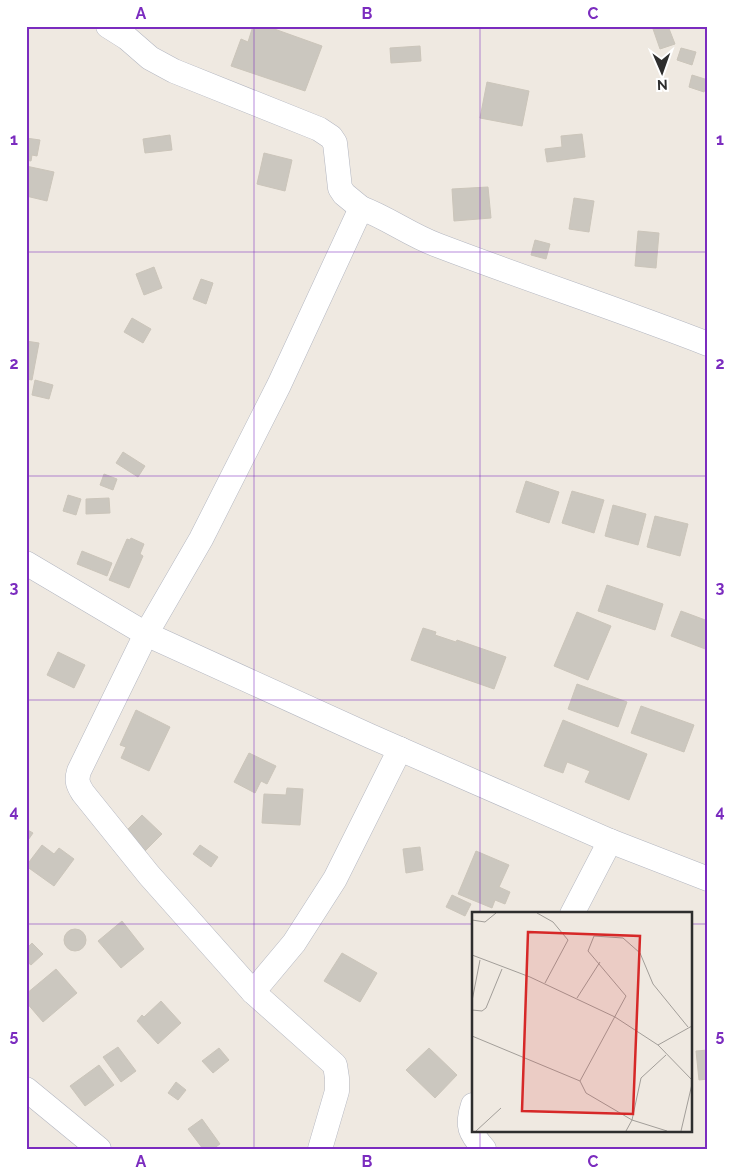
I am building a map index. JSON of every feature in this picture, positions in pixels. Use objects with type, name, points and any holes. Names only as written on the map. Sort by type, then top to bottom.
[{"type":"street","points":[[108,26],[127,38],[150,58],[174,71],[319,129],[332,137],[335,143],[340,188],[344,194],[361,208],[385,218],[429,242],[708,344]]},
{"type":"street","points":[[320,1149],[337,1091],[335,1065],[253,992],[149,875],[83,793],[78,785],[77,778],[146,634],[201,539],[279,385],[361,208]]},
{"type":"street","points":[[26,563],[146,634],[400,750],[610,841],[708,879]]},
{"type":"street","points":[[253,992],[294,943],[335,879],[400,750]]},
{"type":"street","points":[[573,912],[610,841]]},
{"type":"street","points":[[26,1089],[99,1149]]},
{"type":"street","points":[[472,1108],[469,1117],[470,1129],[484,1149]]},
{"type":"building","points":[[253,26],[266,26],[322,46],[305,91],[231,66],[241,39],[248,42]]},
{"type":"building","points":[[652,26],[668,26],[675,44],[660,49]]},
{"type":"building","points":[[420,46],[421,61],[391,63],[390,48]]},
{"type":"building","points":[[681,48],[696,52],[692,65],[677,60]]},
{"type":"building","points":[[692,75],[708,80],[704,92],[689,87]]},
{"type":"building","points":[[487,82],[529,91],[522,126],[480,118]]},
{"type":"building","points":[[582,134],[585,157],[547,162],[545,149],[562,147],[561,136]]},
{"type":"building","points":[[170,135],[172,150],[145,153],[143,139]]},
{"type":"building","points":[[26,138],[40,140],[37,156],[32,155],[31,161],[26,160]]},
{"type":"building","points":[[264,153],[292,160],[285,191],[257,184]]},
{"type":"building","points":[[26,166],[54,172],[47,201],[26,196]]},
{"type":"building","points":[[488,187],[491,218],[454,221],[452,189]]},
{"type":"building","points":[[574,198],[594,201],[589,232],[569,229]]},
{"type":"building","points":[[638,231],[659,233],[656,268],[635,266]]},
{"type":"building","points":[[535,240],[550,244],[546,259],[531,255]]},
{"type":"building","points":[[154,267],[162,288],[144,295],[136,274]]},
{"type":"building","points":[[201,279],[213,283],[206,304],[193,299]]},
{"type":"building","points":[[132,318],[151,329],[143,343],[124,332]]},
{"type":"building","points":[[26,341],[39,343],[32,380],[26,379]]},
{"type":"building","points":[[35,380],[53,385],[49,399],[32,395]]},
{"type":"building","points":[[123,452],[145,466],[138,477],[116,463]]},
{"type":"building","points":[[104,474],[117,479],[113,490],[100,485]]},
{"type":"building","points":[[526,481],[559,492],[549,523],[516,512]]},
{"type":"building","points":[[572,491],[604,500],[594,533],[562,523]]},
{"type":"building","points":[[68,495],[81,499],[76,515],[63,511]]},
{"type":"building","points":[[109,498],[110,513],[86,514],[86,499]]},
{"type":"building","points":[[613,505],[646,514],[638,545],[605,536]]},
{"type":"building","points":[[655,516],[688,524],[680,556],[647,547]]},
{"type":"building","points":[[131,538],[144,544],[140,554],[143,556],[129,588],[109,580],[127,539],[130,540]]},
{"type":"building","points":[[82,551],[112,563],[107,576],[77,564]]},
{"type":"building","points":[[607,585],[663,604],[655,630],[598,611]]},
{"type":"building","points":[[681,611],[708,621],[708,650],[671,636]]},
{"type":"building","points":[[577,612],[611,626],[588,680],[554,666]]},
{"type":"building","points":[[423,628],[436,632],[435,635],[456,642],[457,640],[506,657],[494,689],[411,660]]},
{"type":"building","points":[[58,652],[85,665],[74,688],[47,675]]},
{"type":"building","points":[[577,684],[627,702],[618,727],[568,709]]},
{"type":"building","points":[[641,706],[694,725],[684,752],[631,733]]},
{"type":"building","points":[[136,710],[170,727],[149,771],[121,758],[126,747],[120,745]]},
{"type":"building","points":[[563,720],[647,754],[629,800],[585,782],[590,771],[567,762],[563,773],[544,766]]},
{"type":"building","points":[[249,753],[276,766],[267,784],[261,781],[255,793],[234,782]]},
{"type":"building","points":[[287,788],[303,789],[300,825],[262,823],[264,794],[286,795]]},
{"type":"building","points":[[142,815],[162,834],[143,853],[123,834]]},
{"type":"building","points":[[26,829],[33,833],[26,843]]},
{"type":"building","points":[[42,845],[54,854],[59,848],[74,859],[54,886],[26,866]]},
{"type":"building","points":[[200,845],[218,857],[211,867],[193,854]]},
{"type":"building","points":[[420,847],[423,870],[406,873],[403,849]]},
{"type":"building","points":[[476,851],[509,865],[499,887],[510,892],[505,904],[495,900],[492,908],[458,894]]},
{"type":"building","points":[[452,895],[471,904],[465,916],[446,907]]},
{"type":"building","points":[[122,921],[144,949],[121,968],[98,941]]},
{"type":"building","points":[[75,929],[83,932],[86,940],[83,948],[75,951],[67,948],[64,940],[67,932]]},
{"type":"building","points":[[32,943],[43,954],[31,965],[26,961],[26,949]]},
{"type":"building","points":[[342,953],[377,973],[360,1002],[324,981]]},
{"type":"building","points":[[56,969],[77,993],[43,1022],[26,1002],[26,994]]},
{"type":"building","points":[[161,1001],[181,1023],[158,1044],[137,1021]]},
{"type":"building","points":[[118,1047],[136,1071],[121,1082],[103,1057]]},
{"type":"building","points":[[219,1048],[229,1060],[213,1073],[202,1061]]},
{"type":"building","points":[[429,1048],[457,1075],[435,1098],[406,1070]]},
{"type":"building","points":[[708,1050],[708,1079],[699,1080],[696,1051]]},
{"type":"building","points":[[99,1065],[114,1085],[85,1106],[70,1086]]},
{"type":"building","points":[[176,1082],[186,1090],[178,1100],[168,1093]]},
{"type":"building","points":[[202,1119],[220,1144],[213,1149],[203,1149],[188,1129]]}]
